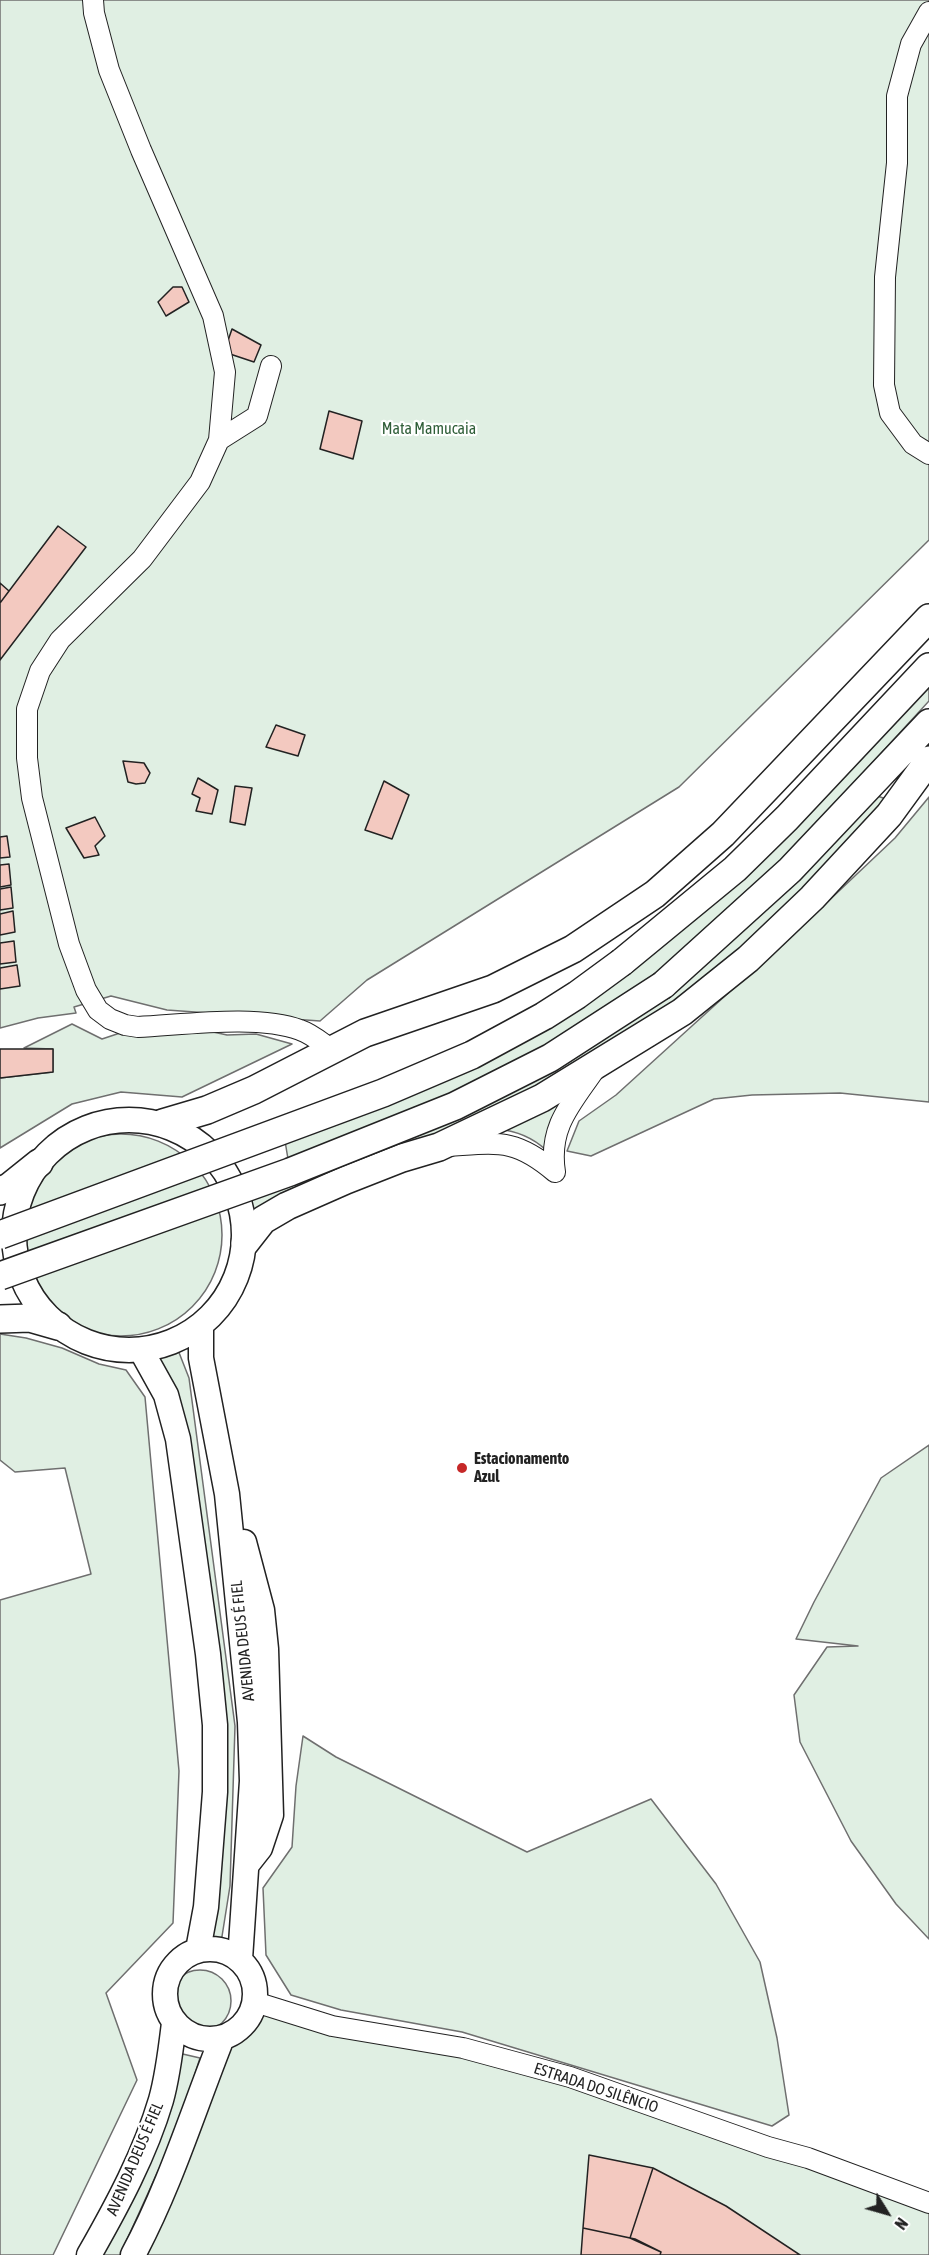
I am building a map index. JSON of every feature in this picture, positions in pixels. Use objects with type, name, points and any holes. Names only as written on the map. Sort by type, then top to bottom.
[{"type":"highway","points":[[163,1123],[207,1110],[254,1090],[365,1033],[493,989],[573,949],[655,894],[723,834],[929,618]]},
{"type":"highway","points":[[0,1235],[383,1094],[452,1063],[544,1016],[622,962],[735,869],[929,667]]},
{"type":"highway","points":[[0,1276],[290,1172],[454,1106],[550,1058],[663,985],[790,870],[929,723]]},
{"type":"highway","points":[[245,1243],[263,1220],[286,1206],[355,1176],[439,1147],[542,1098],[682,1012],[747,959],[812,898],[889,815],[929,760]]},
{"type":"highway","points":[[0,1191],[9,1187],[39,1163]]},
{"type":"highway","points":[[0,1319],[30,1318],[58,1326]]},
{"type":"main road","points":[[129,1119],[163,1123],[198,1141],[225,1169],[241,1204],[245,1243],[238,1274],[223,1302],[201,1325],[183,1337],[141,1350],[119,1350],[98,1346],[77,1338],[58,1326],[24,1288],[18,1267],[14,1230],[23,1189],[39,1163],[65,1139],[95,1124],[129,1119]]},
{"type":"main road","name":"AVENIDA DEUS É FIEL","points":[[201,1325],[201,1358],[227,1494],[250,1722],[252,1781],[240,1959]]},
{"type":"main road","points":[[141,1350],[166,1395],[178,1439],[215,1725],[213,1833],[206,1907],[198,1950]]},
{"type":"main road","points":[[213,1948],[240,1959],[249,1971],[255,1986],[255,2002],[250,2015],[241,2027],[222,2038],[208,2040],[184,2032],[174,2023],[167,2010],[164,1995],[167,1980],[174,1966],[185,1956],[198,1950],[213,1948]]},
{"type":"main road","name":"AVENIDA DEUS É FIEL","points":[[89,2255],[108,2223],[151,2128],[161,2099],[171,2055],[174,2023]]},
{"type":"main road","points":[[133,2255],[172,2169],[222,2038]]},
{"type":"street","points":[[93,0],[94,13],[109,70],[213,316],[225,372],[219,440],[200,482],[142,559],[60,640],[40,671],[27,709],[27,758],[32,798],[69,944],[86,990],[98,1010],[110,1019],[138,1027],[231,1022],[284,1025],[302,1030],[332,1050]]},
{"type":"street","points":[[929,12],[911,44],[897,96],[897,163],[885,277],[884,385],[890,413],[913,444],[929,454]]},
{"type":"street","points":[[219,440],[257,416],[271,366]]},
{"type":"street","points":[[439,1147],[486,1143],[517,1147],[537,1157],[555,1172],[553,1145],[561,1118],[597,1066]]},
{"type":"street","name":"ESTRADA DO SILÊNCIO","points":[[255,2002],[332,2026],[463,2048],[570,2077],[808,2158],[929,2203]]},
{"type":"green space","name":"Mata Mamucaia","points":[[0,0],[929,0],[929,540],[679,787],[367,980],[320,1021],[167,1010],[111,996],[74,1007],[76,1013],[38,1018],[0,1028]]},
{"type":"green space","points":[[929,677],[929,701],[752,894],[676,962],[602,1011],[517,1062],[423,1106],[288,1159],[285,1141],[582,1002]]},
{"type":"green space","points":[[869,793],[886,799],[808,884],[734,956],[653,1021],[497,1111],[249,1215],[245,1194],[604,1032]]},
{"type":"green space","points":[[929,797],[929,1102],[840,1093],[752,1095],[714,1099],[591,1156],[567,1151],[579,1121],[616,1095],[802,926],[895,838]]},
{"type":"green space","points":[[72,1024],[102,1039],[138,1027],[181,1025],[227,1035],[256,1034],[292,1044],[182,1097],[121,1092],[72,1104],[0,1148],[0,1078],[53,1072],[53,1049],[24,1048]]},
{"type":"green space","points":[[571,1091],[554,1118],[546,1150],[524,1135],[498,1129]]},
{"type":"green space","points":[[111,1134],[131,1134],[160,1141],[193,1163],[215,1196],[222,1235],[215,1274],[193,1307],[160,1329],[131,1336],[111,1336],[82,1329],[49,1307],[27,1274],[20,1245],[20,1225],[27,1196],[49,1163],[82,1141]]},
{"type":"green space","points":[[0,1334],[26,1338],[62,1348],[99,1364],[126,1370],[145,1397],[179,1771],[173,1923],[106,1993],[137,2080],[53,2255],[0,2255],[0,1600],[91,1574],[65,1468],[15,1472],[0,1460]]},
{"type":"green space","points":[[178,1350],[189,1378],[235,1726],[230,1886],[220,1949],[195,1944],[211,1650],[154,1359]]},
{"type":"green space","points":[[929,1445],[929,1939],[896,1904],[851,1841],[800,1742],[794,1695],[827,1647],[858,1646],[796,1639],[881,1478]]},
{"type":"green space","points":[[303,1736],[336,1757],[527,1852],[651,1799],[716,1884],[760,1962],[777,2038],[789,2115],[772,2126],[462,2032],[341,2010],[291,1995],[266,1955],[263,1888],[292,1847],[296,1786]]},
{"type":"green space","points":[[194,1970],[206,1970],[222,1979],[229,1989],[231,2001],[229,2013],[222,2023],[206,2032],[194,2032],[183,2027],[174,2018],[169,2007],[169,1995],[174,1984],[183,1975]]},
{"type":"green space","points":[[255,2002],[463,2048],[929,2203],[929,2255],[133,2255],[208,2073],[233,2033],[250,2015]]},
{"type":"green space","points":[[174,2052],[200,2058],[178,2127],[120,2255],[95,2255]]},
{"type":"building","points":[[173,287],[182,287],[189,302],[166,316],[158,302]]},
{"type":"building","points":[[232,329],[261,345],[254,362],[224,352]]},
{"type":"building","points":[[329,411],[362,421],[353,459],[320,449]]},
{"type":"building","points":[[58,526],[86,547],[0,660],[0,603]]},
{"type":"building","points":[[0,583],[9,591],[0,603]]},
{"type":"building","points":[[276,725],[305,735],[298,756],[266,747]]},
{"type":"building","points":[[123,761],[144,763],[150,773],[145,783],[128,782]]},
{"type":"building","points":[[198,778],[218,790],[212,814],[196,811],[200,798],[192,794]]},
{"type":"building","points":[[384,781],[409,795],[392,839],[365,830]]},
{"type":"building","points":[[235,786],[252,788],[245,825],[230,822]]},
{"type":"building","points":[[95,817],[105,836],[95,846],[99,855],[84,858],[66,828]]},
{"type":"building","points":[[7,836],[10,857],[0,858],[0,837]]},
{"type":"building","points":[[9,864],[11,885],[0,887],[0,865]]},
{"type":"building","points":[[11,887],[13,908],[0,910],[0,889]]},
{"type":"building","points":[[13,911],[15,932],[0,935],[0,914]]},
{"type":"building","points":[[14,941],[16,962],[0,964],[0,943]]},
{"type":"building","points":[[17,965],[20,986],[0,989],[0,968]]},
{"type":"building","points":[[0,1049],[53,1049],[53,1072],[0,1078]]},
{"type":"building","points":[[589,2155],[653,2168],[630,2238],[583,2228]]},
{"type":"building","points":[[653,2168],[726,2206],[800,2255],[660,2255],[661,2252],[630,2238]]},
{"type":"building","points":[[583,2228],[635,2239],[661,2252],[660,2255],[581,2255]]},
{"type":"place","name":"Estacionamento Azul","points":[[462,1468]]}]
